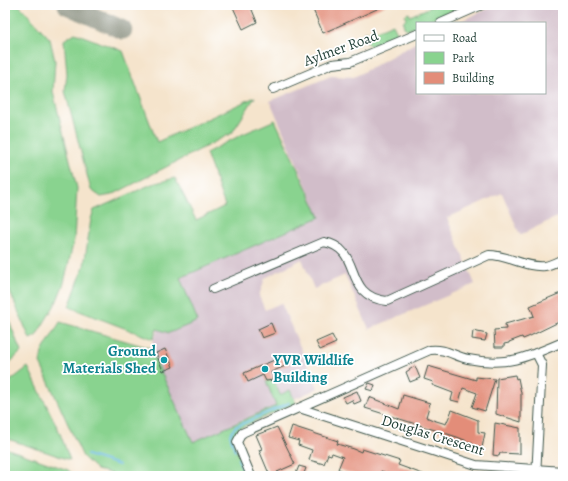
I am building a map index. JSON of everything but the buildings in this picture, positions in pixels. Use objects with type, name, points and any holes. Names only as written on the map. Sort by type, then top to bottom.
[{"type":"street","points":[[443,22],[482,5]]},
{"type":"street","name":"Aylmer Road","points":[[274,89],[332,64],[350,62],[416,34]]},
{"type":"street","points":[[213,289],[324,242],[334,244],[345,252],[363,292],[372,299],[387,301],[489,255],[501,256],[526,264],[546,266],[563,259]]},
{"type":"street","points":[[252,476],[237,442],[242,433],[430,350],[438,349],[448,351],[467,358],[495,363],[519,360],[563,342]]},
{"type":"street","points":[[536,353],[542,365],[536,472]]},
{"type":"street","name":"Douglas Crescent","points":[[299,408],[476,465],[536,472],[563,470]]},
{"type":"shaded area","points":[[497,5],[563,5],[563,223],[559,216],[520,235],[502,193],[447,218],[475,284],[369,329],[345,275],[314,289],[302,259],[265,278],[259,296],[265,310],[281,303],[318,388],[294,399],[290,390],[280,395],[274,382],[276,406],[193,442],[150,348],[180,278],[320,217],[270,101],[331,76],[354,77],[416,43],[416,94],[546,94],[546,22],[458,22]]},
{"type":"green space","points":[[5,5],[19,5],[50,39],[55,61],[53,92],[77,188],[74,240],[64,283],[56,303],[36,336],[30,339],[5,280]]},
{"type":"green space","points":[[435,5],[465,5],[426,22],[416,22],[416,26],[408,30],[404,27],[403,22],[406,18],[405,15],[409,13],[410,16]]},
{"type":"green space","points":[[393,24],[397,32],[395,36],[376,45],[370,46],[367,43],[363,33],[371,33]]},
{"type":"green space","points":[[75,33],[123,51],[157,142],[255,97],[232,133],[112,195],[101,197],[91,190],[65,91],[67,74],[64,40]]},
{"type":"green space","points":[[275,120],[320,217],[180,278],[198,321],[169,333],[157,329],[153,339],[69,307],[84,266],[91,219],[94,210],[152,184],[175,178],[196,220],[225,206],[206,153]]},
{"type":"green space","points":[[5,310],[21,352],[5,367]]},
{"type":"green space","points":[[60,322],[150,348],[193,442],[276,406],[266,381],[274,380],[280,395],[290,390],[296,403],[238,429],[233,440],[247,476],[122,476],[97,470],[83,457],[40,363],[42,352]]},
{"type":"green space","points":[[28,367],[59,431],[70,460],[5,438],[5,385]]},
{"type":"green space","points":[[5,448],[68,470],[75,476],[5,476]]},
{"type":"waterway","points":[[235,451],[230,435],[235,427],[289,403]]},
{"type":"waterway","points":[[87,455],[119,465]]},
{"type":"waterway","points":[[238,459],[246,476]]},
{"type":"taxiway","points":[[67,5],[123,30]]},
{"type":"place","name":"Ground Materials Shed","points":[[164,360]]},
{"type":"place","name":"YVR Wildlife Building","points":[[265,369]]}]
